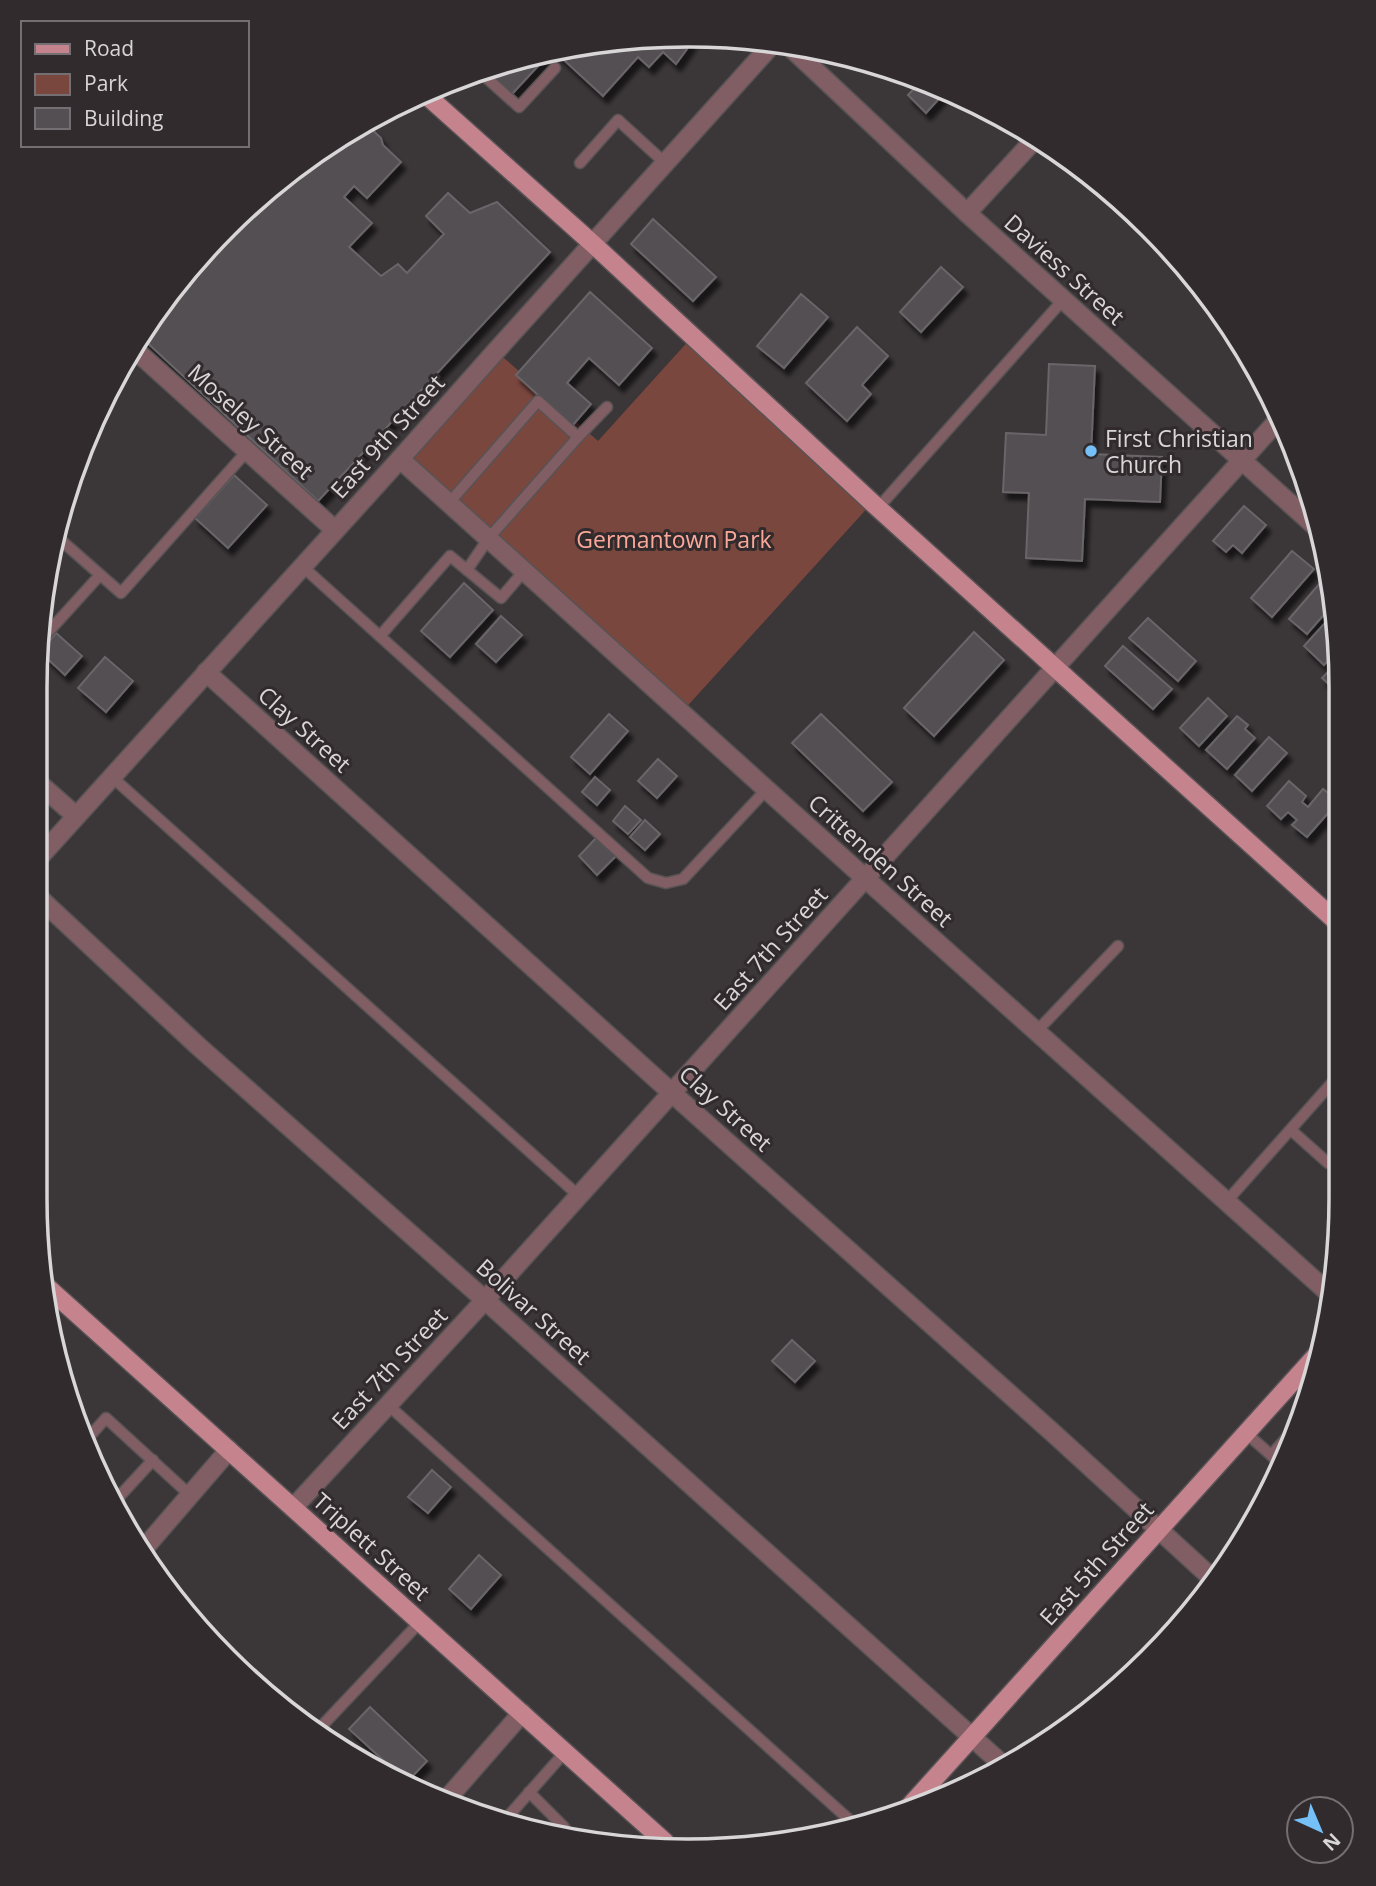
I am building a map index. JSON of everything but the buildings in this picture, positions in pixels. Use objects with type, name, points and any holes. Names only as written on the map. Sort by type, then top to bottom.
[{"type":"main road","points":[[433,101],[593,244],[878,508],[1329,914]]},
{"type":"main road","name":"Triplett Street","points":[[55,1294],[660,1838]]},
{"type":"main road","name":"East 5th Street","points":[[921,1795],[1306,1366]]},
{"type":"street","name":"East 9th Street","points":[[47,849],[765,52]]},
{"type":"street","name":"Daviess Street","points":[[802,58],[967,213],[1306,518]]},
{"type":"street","points":[[967,213],[1029,146]]},
{"type":"street","name":"Moseley Street","points":[[141,355],[335,530]]},
{"type":"street","name":"East 7th Street","points":[[293,1508],[485,1300],[1273,426]]},
{"type":"street","name":"Crittenden Street","points":[[400,459],[1322,1288]]},
{"type":"street","name":"Clay Street","points":[[206,672],[1207,1573]]},
{"type":"street","points":[[47,790],[76,816]]},
{"type":"street","name":"Bolivar Street","points":[[47,905],[198,1046],[996,1759]]},
{"type":"street","points":[[148,1543],[229,1450]]},
{"type":"street","points":[[452,1793],[522,1713]]},
{"type":"lane","points":[[488,79],[519,107],[555,68]]},
{"type":"lane","points":[[580,163],[618,120],[665,163]]},
{"type":"lane","points":[[878,508],[1063,300]]},
{"type":"lane","points":[[449,503],[538,401],[579,437]]},
{"type":"lane","points":[[467,570],[488,539],[607,407]]},
{"type":"lane","points":[[64,543],[121,593],[248,450]]},
{"type":"lane","points":[[380,636],[450,556],[501,598],[524,572]]},
{"type":"lane","points":[[302,566],[648,878],[666,883],[683,878],[766,790]]},
{"type":"lane","points":[[51,629],[100,575]]},
{"type":"lane","points":[[111,776],[579,1196]]},
{"type":"lane","points":[[1036,1032],[1118,946]]},
{"type":"lane","points":[[1226,1202],[1329,1087]]},
{"type":"lane","points":[[1292,1130],[1328,1163]]},
{"type":"lane","points":[[388,1405],[848,1818]]},
{"type":"lane","points":[[92,1433],[106,1418],[190,1495]]},
{"type":"lane","points":[[1246,1433],[1273,1458]]},
{"type":"lane","points":[[1270,1455],[1279,1446]]},
{"type":"lane","points":[[121,1495],[153,1460]]},
{"type":"lane","points":[[323,1725],[420,1622]]},
{"type":"lane","points":[[510,1813],[565,1752]]},
{"type":"lane","points":[[529,1792],[563,1826]]},
{"type":"green space","name":"Germantown Park","points":[[692,337],[872,503],[681,713],[400,459],[496,351],[598,441]]},
{"type":"place","name":"First Christian Church","points":[[1091,451]]}]
